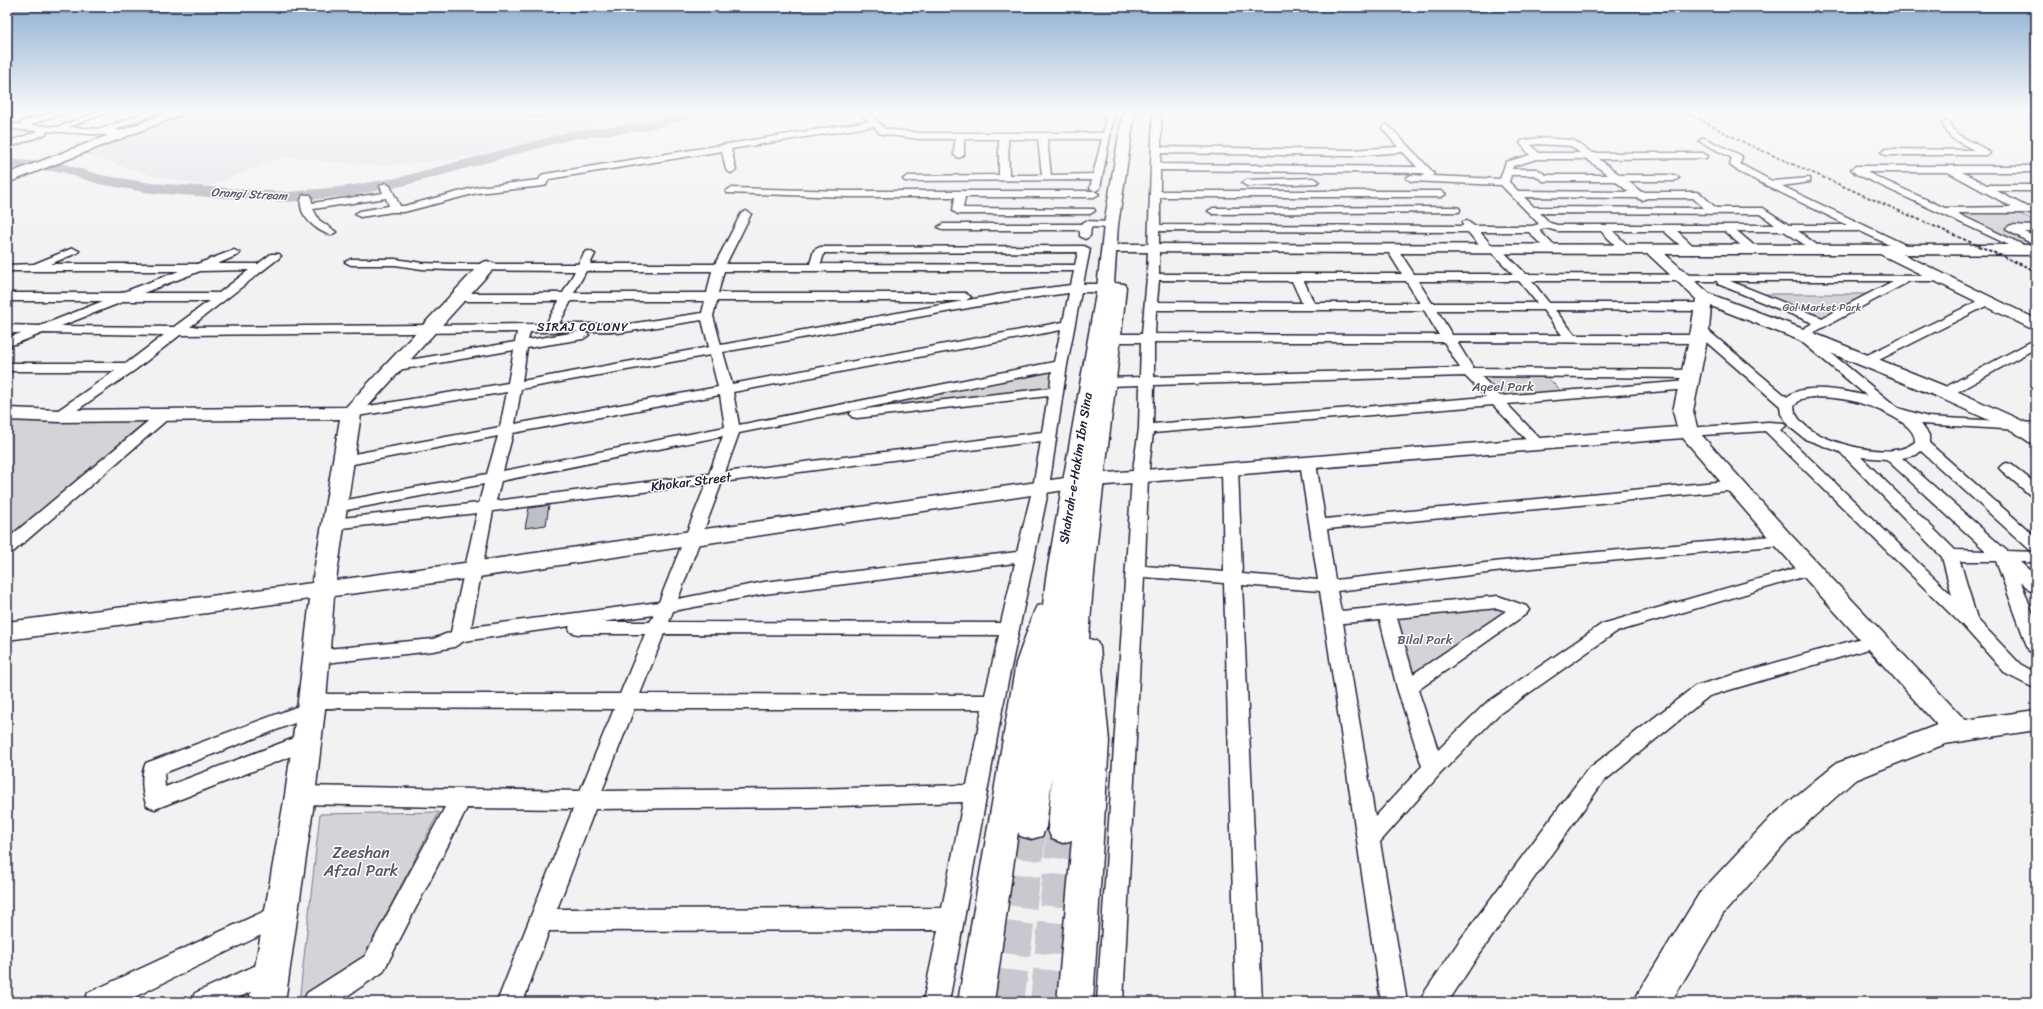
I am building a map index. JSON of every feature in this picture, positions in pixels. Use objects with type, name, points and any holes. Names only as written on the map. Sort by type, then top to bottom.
[{"type":"main road","points":[[12,175],[58,158]]},
{"type":"main road","name":"Shahrah-e-Hakim Ibn Sina","points":[[1063,830],[1072,483],[1105,288],[1112,225],[1122,158]]},
{"type":"main road","name":"Shahrah-e-Hakim Ibn Sina","points":[[1031,827],[1043,735],[1070,577],[1095,480],[1114,338],[1121,249],[1132,158]]},
{"type":"main road","points":[[1121,249],[1693,251],[1908,250],[2033,247]]},
{"type":"main road","points":[[1883,250],[1984,302],[2036,326]]},
{"type":"main road","points":[[1653,251],[1682,278],[1703,302],[1800,334],[1945,393],[2032,432]]},
{"type":"main road","points":[[267,1002],[300,795],[323,588],[351,413],[487,266]]},
{"type":"main road","points":[[1703,302],[1699,334],[1683,411],[1688,432],[1783,540],[1959,731]]},
{"type":"main road","points":[[7,414],[59,416],[351,413]]},
{"type":"main road","points":[[1095,480],[1688,432]]},
{"type":"main road","points":[[7,631],[323,588],[472,570],[1072,483]]},
{"type":"main road","points":[[976,1002],[1029,663],[1070,577]]},
{"type":"main road","points":[[1070,577],[1095,741],[1075,1002]]},
{"type":"main road","points":[[1652,1002],[1711,904],[1782,826],[1846,772],[1941,734],[2036,720]]},
{"type":"street","points":[[360,214],[395,208],[400,209],[422,206],[472,192],[543,183],[545,177],[663,158]]},
{"type":"street","points":[[728,158],[731,170]]},
{"type":"street","points":[[1004,158],[1004,178]]},
{"type":"street","points":[[1045,158],[1047,178]]},
{"type":"street","points":[[936,1002],[1009,629],[1042,487],[1048,436],[1060,365],[1077,288],[1084,249],[1086,226],[1102,158]]},
{"type":"street","points":[[1110,1002],[1136,571],[1140,476],[1146,429],[1148,338],[1158,182],[1157,158]]},
{"type":"street","points":[[1355,158],[1382,194]]},
{"type":"street","points":[[1413,158],[1426,170],[1441,194],[1471,229],[1523,278],[1571,338]]},
{"type":"street","points":[[1505,177],[1509,164],[1529,158]]},
{"type":"street","points":[[1591,158],[1620,178],[1678,228]]},
{"type":"street","points":[[1737,158],[1734,165],[1737,168],[1908,250]]},
{"type":"street","points":[[1995,158],[2015,168]]},
{"type":"street","points":[[1158,182],[1306,168],[1426,170]]},
{"type":"street","points":[[1306,168],[1322,194]]},
{"type":"street","points":[[2033,247],[1942,210],[1856,169],[2036,169]]},
{"type":"street","points":[[1948,169],[2025,210]]},
{"type":"street","points":[[1233,184],[1312,179],[1372,180],[1505,177],[1537,172],[1543,178],[1674,178]]},
{"type":"street","points":[[908,179],[1098,177]]},
{"type":"street","points":[[1505,177],[1516,194],[1546,225],[1557,228],[1860,228]]},
{"type":"street","points":[[1561,178],[1595,211],[1627,251]]},
{"type":"street","points":[[1770,184],[1807,180]]},
{"type":"street","points":[[1158,182],[1207,194],[1441,194]]},
{"type":"street","points":[[1985,188],[2036,188]]},
{"type":"street","points":[[331,232],[310,218],[307,202],[387,191],[395,208]]},
{"type":"street","points":[[731,191],[847,194],[1094,194]]},
{"type":"street","points":[[960,194],[958,211],[1090,211]]},
{"type":"street","points":[[1207,194],[1220,228]]},
{"type":"street","points":[[1516,194],[1696,195],[1714,211]]},
{"type":"street","points":[[1213,210],[1455,210]]},
{"type":"street","points":[[1531,210],[1763,211],[1817,250]]},
{"type":"street","points":[[1942,210],[2036,210]]},
{"type":"street","points":[[1006,238],[1010,211]]},
{"type":"street","points":[[510,1002],[587,801],[718,477],[733,430],[726,389],[707,316],[719,268],[746,214]]},
{"type":"street","points":[[814,268],[820,250],[1006,238],[1086,226],[1112,225]]},
{"type":"street","points":[[1154,228],[1532,229],[1546,225]]},
{"type":"street","points":[[943,227],[1084,249]]},
{"type":"street","points":[[1667,228],[1693,251]]},
{"type":"street","points":[[1727,228],[1754,250]]},
{"type":"street","points":[[2033,247],[2011,228],[2036,229]]},
{"type":"street","points":[[1532,229],[1552,250]]},
{"type":"street","points":[[1393,250],[1469,372],[1538,444]]},
{"type":"street","points":[[7,279],[73,251]]},
{"type":"street","points":[[7,343],[234,253]]},
{"type":"street","points":[[551,327],[568,298],[589,254]]},
{"type":"street","points":[[59,416],[130,367],[275,256]]},
{"type":"street","points":[[351,262],[395,262],[437,267],[1080,268]]},
{"type":"street","points":[[7,268],[261,267]]},
{"type":"street","points":[[1153,277],[1713,279],[1938,278]]},
{"type":"street","points":[[1296,277],[1310,307]]},
{"type":"street","points":[[1114,338],[1449,339],[1571,338],[1699,334],[1787,405],[1788,414],[1796,425],[1822,440],[1846,449],[1891,456],[1906,454],[1918,449],[1922,444],[1922,434],[1912,422],[1893,410],[1800,334],[1907,278]]},
{"type":"street","points":[[1713,279],[1822,322]]},
{"type":"street","points":[[351,413],[515,386],[1007,297],[1077,288],[1105,288]]},
{"type":"street","points":[[7,297],[222,298]]},
{"type":"street","points":[[458,297],[1007,297]]},
{"type":"street","points":[[1151,306],[1429,307],[1703,302]]},
{"type":"street","points":[[1866,361],[1984,302]]},
{"type":"street","points":[[392,367],[628,327],[707,316]]},
{"type":"street","points":[[343,461],[1068,325]]},
{"type":"street","points":[[7,329],[178,331],[628,327]]},
{"type":"street","points":[[460,635],[486,507],[507,430],[524,328]]},
{"type":"street","points":[[1945,393],[2036,343]]},
{"type":"street","points":[[334,516],[493,478],[1060,365]]},
{"type":"street","points":[[7,366],[130,367]]},
{"type":"street","points":[[1108,382],[1469,372],[1690,379]]},
{"type":"street","points":[[1146,429],[1498,401],[1690,379]]},
{"type":"street","points":[[790,418],[813,419],[1056,391]]},
{"type":"street","points":[[1787,405],[1796,396],[1812,393],[1831,393],[1870,401],[1927,421],[2032,432]]},
{"type":"street","points":[[7,548],[164,415]]},
{"type":"street","points":[[1688,432],[1796,425]]},
{"type":"street","points":[[1768,426],[1969,622],[2013,669],[2036,682]]},
{"type":"street","points":[[1917,428],[2032,432]]},
{"type":"street","name":"Khokar Street","points":[[334,516],[486,507],[1048,436]]},
{"type":"street","points":[[1922,444],[2036,546]]},
{"type":"street","points":[[1846,449],[1950,555],[1969,622]]},
{"type":"street","points":[[1891,456],[2036,586]]},
{"type":"street","points":[[1308,463],[1394,1002]]},
{"type":"street","points":[[2007,468],[2036,492]]},
{"type":"street","points":[[1230,469],[1249,1002]]},
{"type":"street","points":[[1318,525],[1737,486]]},
{"type":"street","points":[[1136,571],[1328,586],[1512,565],[1783,540]]},
{"type":"street","points":[[1950,555],[2036,557]]},
{"type":"street","points":[[316,657],[433,645],[460,635],[524,628],[665,608],[764,588],[1025,556]]},
{"type":"street","points":[[2002,556],[2036,575]]},
{"type":"street","points":[[2002,556],[2036,646]]},
{"type":"street","points":[[1368,840],[1433,768],[1492,709],[1609,628],[1810,569]]},
{"type":"street","points":[[1333,618],[1498,602],[1520,610],[1407,688]]},
{"type":"street","points":[[1387,613],[1407,688],[1433,768]]},
{"type":"street","points":[[524,628],[1009,629]]},
{"type":"street","points":[[1433,1002],[1469,948],[1596,776],[1702,691],[1875,640]]},
{"type":"street","points":[[306,742],[155,800],[153,769],[311,705],[627,702],[994,702]]},
{"type":"street","points":[[300,795],[460,800],[587,801],[976,794]]},
{"type":"street","points":[[316,1002],[374,964],[460,800]]},
{"type":"street","points":[[97,1002],[282,914]]},
{"type":"street","points":[[542,920],[952,919]]},
{"type":"street","points":[[204,1002],[273,968]]},
{"type":"shaded area","points":[[97,158],[280,158],[209,186],[154,176]]},
{"type":"shaded area","points":[[294,158],[463,158],[459,159],[377,166]]},
{"type":"green space","points":[[1942,210],[2013,210],[2036,223],[2036,229],[2012,228],[2036,243],[2036,250],[2027,250]]},
{"type":"green space","name":"Gol Market Park","points":[[1752,294],[1877,294],[1822,322]]},
{"type":"green space","points":[[1054,369],[1052,390],[832,416],[830,412]]},
{"type":"green space","name":"Aqeel Park","points":[[1469,372],[1543,373],[1565,395],[1498,401]]},
{"type":"green space","points":[[7,420],[146,421],[7,539]]},
{"type":"green space","name":"Bilal Park","points":[[1498,602],[1520,610],[1407,688],[1387,613]]},
{"type":"green space","name":"Zeeshan Afzal Park","points":[[439,812],[361,963],[299,1002],[320,814]]},
{"type":"building","points":[[549,505],[546,525],[525,528],[529,508]]},
{"type":"waterway","name":"Orangi Stream","points":[[7,163],[64,168],[99,179],[151,188],[288,197],[348,191],[402,181],[486,158]]},
{"type":"tunnel","points":[[1008,1002],[1031,827]]},
{"type":"tunnel","points":[[1046,1002],[1063,830]]},
{"type":"railway","points":[[1779,158],[2036,271]]},
{"type":"district","name":"SIRAJ COLONY","points":[[583,327]]}]
